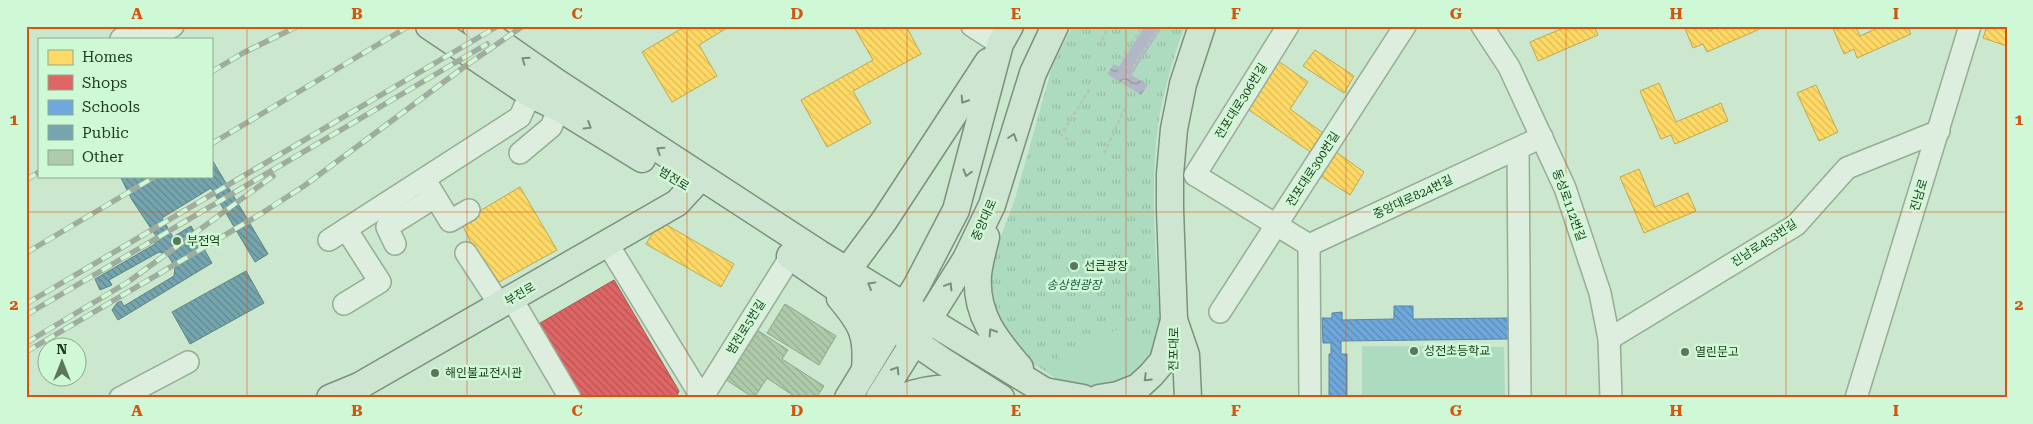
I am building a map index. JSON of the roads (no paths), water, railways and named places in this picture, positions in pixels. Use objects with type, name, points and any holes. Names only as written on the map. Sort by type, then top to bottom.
[{"type":"main road","name":"범전로","points":[[429,26],[530,94],[696,183],[898,316],[914,342]]},
{"type":"main road","name":"범전로","points":[[476,26],[696,183],[791,256],[835,274]]},
{"type":"main road","name":"중앙대로","points":[[879,398],[966,259],[992,205],[1033,73],[1055,26]]},
{"type":"main road","points":[[1099,398],[1118,395],[1138,387],[1163,361],[1174,320],[1182,175],[1174,130],[1183,84],[1202,26]]},
{"type":"main road","points":[[865,370],[867,354],[864,335],[835,274],[884,221],[1005,35]]},
{"type":"main road","points":[[848,398],[898,316],[956,210],[1005,35]]},
{"type":"main road","name":"부전로","points":[[330,398],[362,392],[506,302],[677,203],[696,183]]},
{"type":"main road","points":[[992,205],[978,276],[984,319],[995,337],[1045,391]]},
{"type":"main road","name":"범전로","points":[[898,316],[928,319]]},
{"type":"main road","points":[[928,319],[1045,391],[1083,398]]},
{"type":"main road","name":"전포대로","points":[[1174,320],[1172,353],[1174,398]]},
{"type":"main road","name":"전포대로","points":[[1174,320],[1186,355],[1188,398]]},
{"type":"main road","points":[[914,342],[1000,397]]},
{"type":"main road","points":[[900,398],[913,392],[952,387],[1000,397]]},
{"type":"street","points":[[123,38],[141,26]]},
{"type":"street","points":[[152,38],[173,26]]},
{"type":"street","points":[[972,26],[1005,35]]},
{"type":"street","name":"전포대로306번길","points":[[1182,175],[1288,26]]},
{"type":"street","name":"전포대로300번길","points":[[1220,312],[1405,26]]},
{"type":"street","name":"동성로112번길","points":[[1482,26],[1509,67],[1566,188],[1600,293],[1608,339],[1610,398]]},
{"type":"street","name":"진남로","points":[[1856,398],[1970,26]]},
{"type":"street","points":[[344,304],[380,282],[337,234],[520,117],[530,94]]},
{"type":"street","points":[[520,154],[551,127],[559,108]]},
{"type":"street","name":"진남로453번길","points":[[1608,339],[1796,225],[1847,168],[1939,131]]},
{"type":"street","name":"중앙대로824번길","points":[[1309,245],[1542,138]]},
{"type":"street","points":[[1518,149],[1520,398]]},
{"type":"street","points":[[1182,175],[1309,245],[1310,398]]},
{"type":"street","points":[[424,178],[450,221],[470,210]]},
{"type":"street","points":[[395,244],[387,227],[415,214],[435,197]]},
{"type":"street","points":[[607,244],[702,398]]},
{"type":"street","points":[[466,253],[506,302],[570,398]]},
{"type":"street","name":"범전로5번길","points":[[702,398],[791,256]]},
{"type":"street","points":[[120,398],[188,362]]},
{"type":"street","name":"진남로","points":[[1867,362],[1869,398]]},
{"type":"water","points":[[1114,64],[1148,85],[1141,95],[1107,74]]},
{"type":"waterway","points":[[1125,71],[1154,26]]},
{"type":"railway","points":[[212,71],[243,53],[298,26]]},
{"type":"railway","points":[[212,143],[409,26]]},
{"type":"railway","points":[[26,304],[498,26]]},
{"type":"railway","points":[[26,352],[259,215],[304,186],[464,67],[523,26]]},
{"type":"railway","points":[[26,315],[487,44]]},
{"type":"railway","points":[[26,180],[38,173]]},
{"type":"railway","points":[[26,343],[128,282],[273,176]]},
{"type":"railway","points":[[26,253],[153,178]]},
{"type":"place","name":"부전역","points":[[177,241]]},
{"type":"place","name":"선큰광장","points":[[1074,266]]},
{"type":"place","name":"성전초등학교","points":[[1414,351]]},
{"type":"place","name":"열린문고","points":[[1685,352]]},
{"type":"place","name":"해인불교전시관","points":[[435,373]]},
{"type":"park label","name":"송상현광장","points":[[1074,285]]}]
